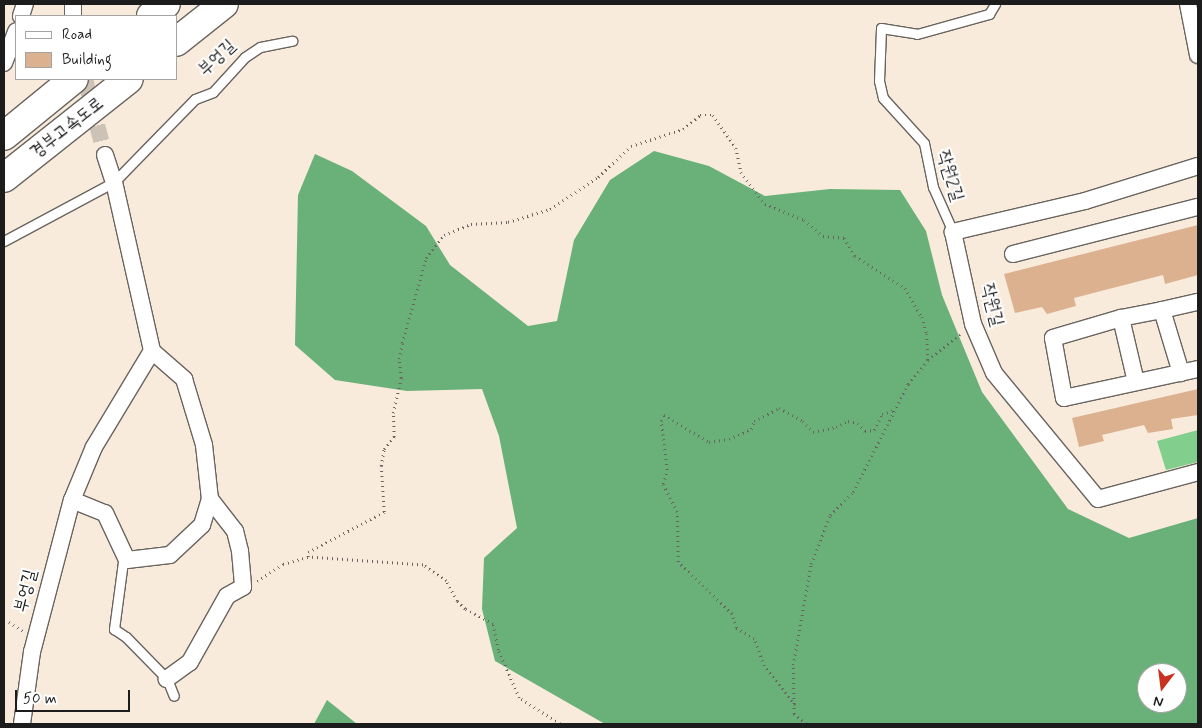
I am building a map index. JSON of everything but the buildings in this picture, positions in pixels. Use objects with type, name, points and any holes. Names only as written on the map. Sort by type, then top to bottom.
[{"type":"highway","points":[[152,15],[166,4]]},
{"type":"highway","points":[[178,40],[224,4]]},
{"type":"highway","name":"경부고속도로","points":[[4,136],[73,80]]},
{"type":"highway","name":"경부고속도로","points":[[4,178],[128,80]]},
{"type":"street","points":[[1188,4],[1198,49]]},
{"type":"street","points":[[4,64],[15,34]]},
{"type":"street","points":[[72,500],[105,513],[127,560],[170,555],[202,525],[210,499],[204,445],[184,379],[152,351],[114,182],[105,156]]},
{"type":"street","points":[[953,232],[1085,201],[1198,166]]},
{"type":"street","points":[[1013,254],[1198,207]]},
{"type":"street","name":"작원길","points":[[953,232],[973,324],[994,373],[1098,500],[1198,472]]},
{"type":"street","points":[[1198,302],[1121,318],[1053,338],[1064,398],[1198,369]]},
{"type":"street","points":[[1162,310],[1181,373]]},
{"type":"street","points":[[1121,318],[1136,382]]},
{"type":"street","name":"부엉길","points":[[22,724],[36,634],[72,500],[94,447],[152,351]]},
{"type":"street","points":[[167,679],[190,662],[227,596],[243,587],[235,531],[210,499]]},
{"type":"lane","name":"작원2길","points":[[953,232],[933,187],[924,143],[883,98],[879,81],[881,28],[916,34],[989,14],[995,4]]},
{"type":"lane","name":"부엉길","points":[[4,241],[114,182],[195,98],[213,92],[245,57],[260,47],[292,41]]},
{"type":"lane","points":[[124,554],[114,629],[126,637],[167,679],[174,696]]},
{"type":"path","points":[[308,557],[308,552],[384,512],[381,466],[384,449],[394,437],[393,414],[401,378],[399,359],[402,343],[426,258],[444,236],[471,224],[508,222],[550,209],[598,177],[631,146],[684,129],[700,115],[713,115],[736,148],[741,172],[765,204],[804,220],[823,236],[844,238],[856,256],[905,288],[922,317],[928,334],[928,360]]},
{"type":"path","points":[[806,724],[794,714],[793,665],[811,564],[830,515],[854,492],[908,384],[928,360],[973,324]]},
{"type":"path","points":[[795,705],[764,666],[754,639],[736,628],[732,614],[678,562],[676,512],[664,484],[667,470],[661,422],[664,416],[709,442],[729,439],[751,429],[754,420],[778,408],[803,421],[813,432],[836,427],[848,421],[858,422],[866,431],[874,430],[882,414],[894,410]]},
{"type":"path","points":[[243,587],[283,564],[308,557],[423,565],[446,580],[457,601],[466,609],[492,624],[498,650],[519,698],[560,724]]},
{"type":"path","points":[[4,623],[9,622],[19,630],[36,634]]},
{"type":"green space","points":[[654,151],[709,166],[765,196],[830,189],[900,190],[926,231],[942,295],[982,392],[1068,509],[1129,538],[1198,518],[1198,724],[605,724],[495,661],[482,609],[484,558],[517,528],[499,436],[482,389],[407,391],[335,380],[295,345],[298,195],[315,154],[352,171],[426,226],[450,265],[528,326],[557,321],[574,240],[610,180]]},
{"type":"green space","points":[[1198,430],[1198,462],[1166,470],[1157,441]]},
{"type":"green space","points":[[327,700],[357,724],[314,724]]},
{"type":"tunnel","points":[[85,80],[105,155]]}]
